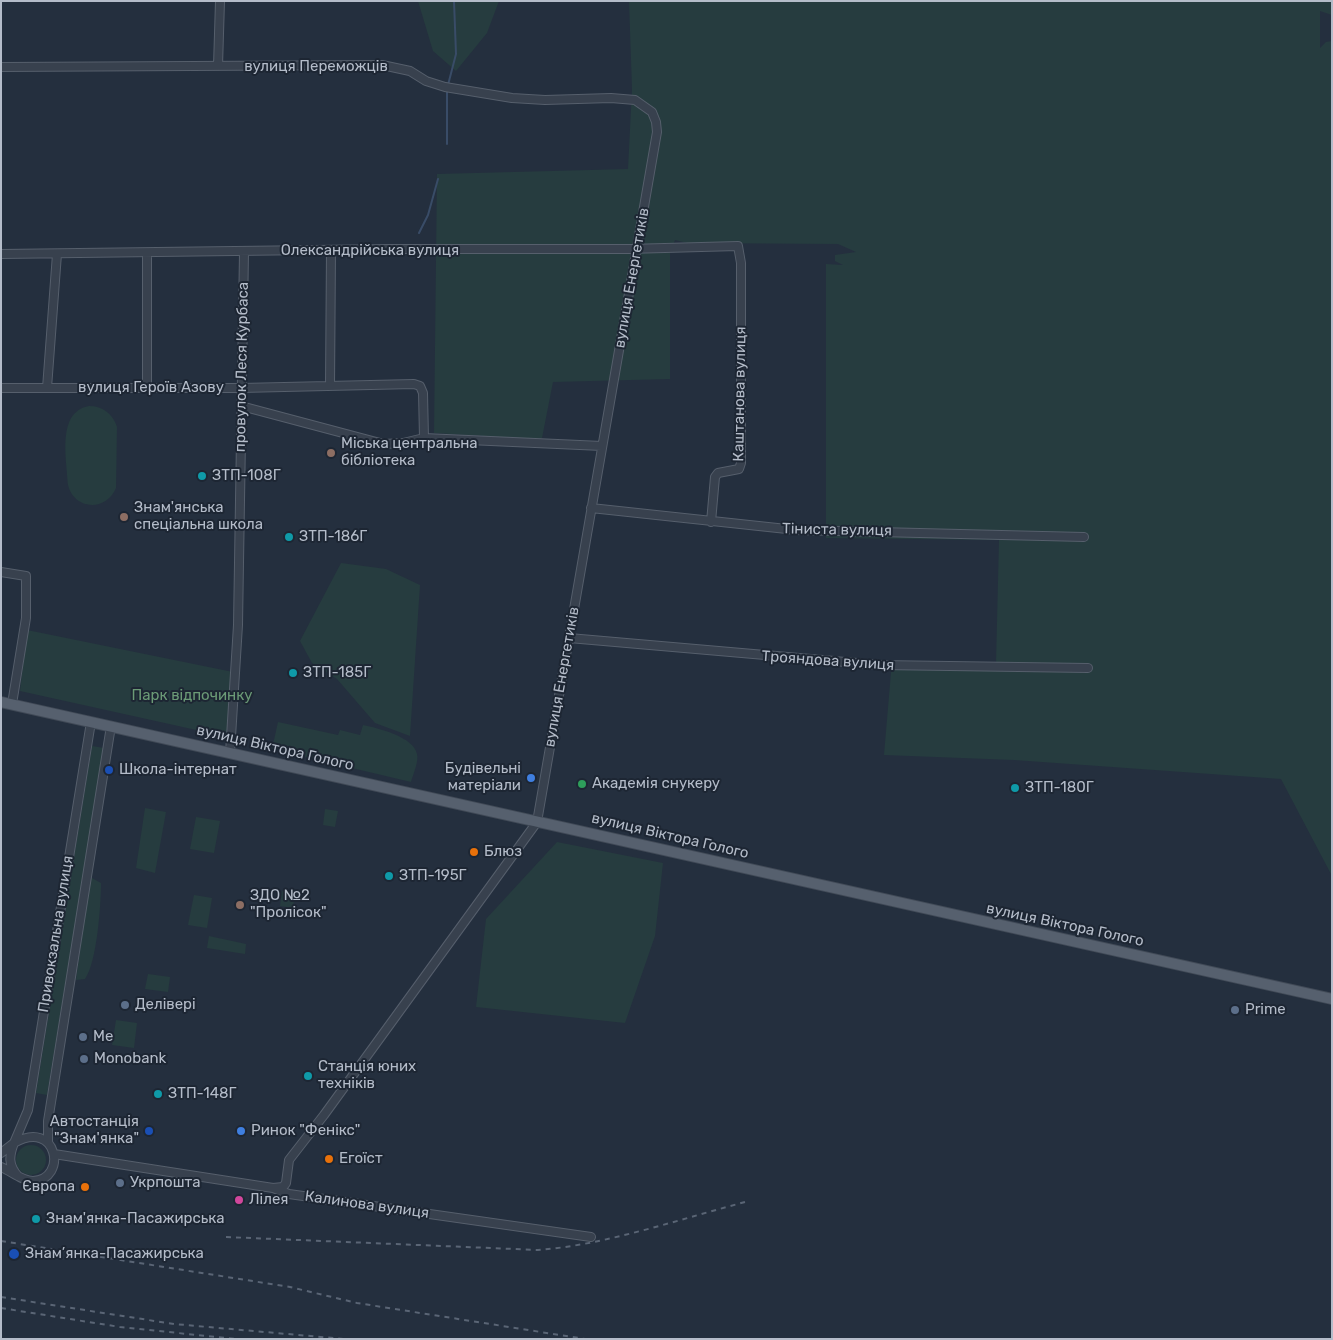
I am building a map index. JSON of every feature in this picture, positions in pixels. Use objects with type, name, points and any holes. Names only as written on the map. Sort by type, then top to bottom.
[{"type":"main road","name":"вулиця Віктора Голого","points":[[7,703],[1332,999]]},
{"type":"street","points":[[218,66],[220,1]]},
{"type":"street","name":"вулиця Переможців","points":[[1,67],[382,65],[410,71],[426,81],[445,87],[512,98],[625,98]]},
{"type":"street","name":"вулиця Енергетиків","points":[[273,1188],[283,1187],[286,1184],[289,1160],[324,1115],[537,822],[638,248],[656,127],[652,112],[645,105],[625,98]]},
{"type":"street","name":"Олександрійська вулиця","points":[[1,254],[628,249],[738,246]]},
{"type":"street","name":"Каштанова вулиця","points":[[711,522],[715,477],[718,473],[739,469],[741,463],[741,263],[738,246]]},
{"type":"street","points":[[330,386],[331,250]]},
{"type":"street","name":"провулок Леся Курбаса","points":[[230,753],[238,625],[244,252]]},
{"type":"street","points":[[147,253],[147,388]]},
{"type":"street","points":[[47,388],[57,254]]},
{"type":"street","name":"вулиця Героїв Азову","points":[[1,388],[420,386],[423,393],[424,438]]},
{"type":"street","points":[[241,406],[384,444],[403,444],[424,438],[602,446]]},
{"type":"street","name":"Тіниста вулиця","points":[[591,508],[796,530],[1084,537]]},
{"type":"street","points":[[1,572],[26,576],[26,618],[7,703]]},
{"type":"street","name":"Трояндова вулиця","points":[[569,638],[880,665],[1088,668]]},
{"type":"street","name":"Привокзальна вулиця","points":[[14,1143],[24,1124],[31,1095],[91,722]]},
{"type":"street","name":"Привокзальна вулиця","points":[[48,1142],[48,1121],[111,726]]},
{"type":"street","points":[[1,1152],[29,1136],[39,1137],[48,1142],[54,1154],[55,1162],[47,1176],[32,1181],[1,1167]]},
{"type":"street","points":[[14,1143],[10,1164],[18,1176]]},
{"type":"street","name":"Калинова вулиця","points":[[54,1154],[273,1188],[289,1194],[591,1237]]},
{"type":"green space","points":[[418,1],[499,1],[487,33],[456,71],[433,51]]},
{"type":"green space","points":[[629,1],[1332,1],[1332,15],[1320,11],[1320,48],[1326,42],[1332,41],[1332,876],[1281,779],[1014,760],[884,755],[892,661],[996,663],[999,540],[826,538],[826,264],[843,265],[835,261],[835,255],[856,252],[838,244],[687,243],[675,240],[670,253],[670,379],[553,382],[542,438],[434,433],[437,174],[628,169],[632,89]]},
{"type":"green space","points":[[89,406],[99,407],[107,412],[113,418],[117,427],[116,488],[105,501],[90,505],[83,503],[71,493],[68,485],[66,451],[66,438],[72,417],[79,410]]},
{"type":"green space","points":[[341,563],[386,569],[420,585],[410,736],[375,723],[337,679],[312,663],[300,641]]},
{"type":"green space","name":"Парк відпочинку","points":[[27,630],[233,672],[228,737],[20,691]]},
{"type":"green space","points":[[278,722],[338,735],[340,730],[360,735],[363,725],[403,738],[414,748],[417,754],[417,764],[411,782],[272,749]]},
{"type":"green space","points":[[92,746],[104,748],[47,1095],[36,1093]]},
{"type":"green space","points":[[145,808],[166,812],[155,873],[136,868]]},
{"type":"green space","points":[[325,809],[338,811],[335,827],[323,825]]},
{"type":"green space","points":[[196,817],[220,821],[214,853],[190,849]]},
{"type":"green space","points":[[557,842],[663,863],[655,936],[625,1023],[476,1007],[486,919]]},
{"type":"green space","points":[[90,877],[101,883],[98,933],[89,971],[85,979],[76,980]]},
{"type":"green space","points":[[282,891],[295,893],[293,908],[280,906]]},
{"type":"green space","points":[[194,895],[212,898],[207,928],[188,925]]},
{"type":"green space","points":[[209,936],[246,944],[245,954],[207,948]]},
{"type":"green space","points":[[148,974],[170,977],[168,992],[145,989]]},
{"type":"green space","points":[[116,1020],[137,1023],[134,1048],[112,1045]]},
{"type":"green space","points":[[31,1145],[42,1149],[46,1160],[42,1171],[31,1175],[20,1171],[16,1160],[20,1149]]},
{"type":"waterway","points":[[448,85],[456,54],[454,1]]},
{"type":"waterway","points":[[447,90],[447,144]]},
{"type":"waterway","points":[[419,233],[428,215],[438,179]]},
{"type":"railway","points":[[226,1237],[538,1250],[590,1243],[617,1237],[749,1201]]},
{"type":"railway","points":[[1,1241],[290,1287],[357,1303],[585,1339]]},
{"type":"railway","points":[[1,1297],[174,1324],[344,1339]]},
{"type":"railway","points":[[1,1308],[120,1327],[236,1339]]},
{"type":"place","name":"Міська центральна бібліотека","points":[[331,453]]},
{"type":"place","name":"ЗТП-108Г","points":[[202,476]]},
{"type":"place","name":"Знам'янська спеціальна школа","points":[[124,517]]},
{"type":"place","name":"ЗТП-186Г","points":[[289,537]]},
{"type":"place","name":"ЗТП-185Г","points":[[293,673]]},
{"type":"place","name":"Школа-інтернат","points":[[109,770]]},
{"type":"place","name":"Будівельні матеріали","points":[[531,778]]},
{"type":"place","name":"Академія снукеру","points":[[582,784]]},
{"type":"place","name":"ЗТП-180Г","points":[[1015,788]]},
{"type":"place","name":"Блюз","points":[[474,852]]},
{"type":"place","name":"ЗТП-195Г","points":[[389,876]]},
{"type":"place","name":"ЗДО №2 \"Пролісок\"","points":[[240,905]]},
{"type":"place","name":"Делівері","points":[[125,1005]]},
{"type":"place","name":"Prime","points":[[1235,1010]]},
{"type":"place","name":"Me","points":[[83,1037]]},
{"type":"place","name":"Monobank","points":[[84,1059]]},
{"type":"place","name":"Станція юних техніків","points":[[308,1076]]},
{"type":"place","name":"ЗТП-148Г","points":[[158,1094]]},
{"type":"place","name":"Автостанція \"Знам'янка\"","points":[[149,1131]]},
{"type":"place","name":"Ринок \"Фенікс\"","points":[[241,1131]]},
{"type":"place","name":"Егоїст","points":[[329,1159]]},
{"type":"place","name":"Укрпошта","points":[[120,1183]]},
{"type":"place","name":"Європа","points":[[85,1187]]},
{"type":"place","name":"Лілея","points":[[239,1200]]},
{"type":"place","name":"Знам'янка-Пасажирська","points":[[36,1219]]},
{"type":"place","name":"Знам’янка-Пасажирська","points":[[14,1254]]}]
